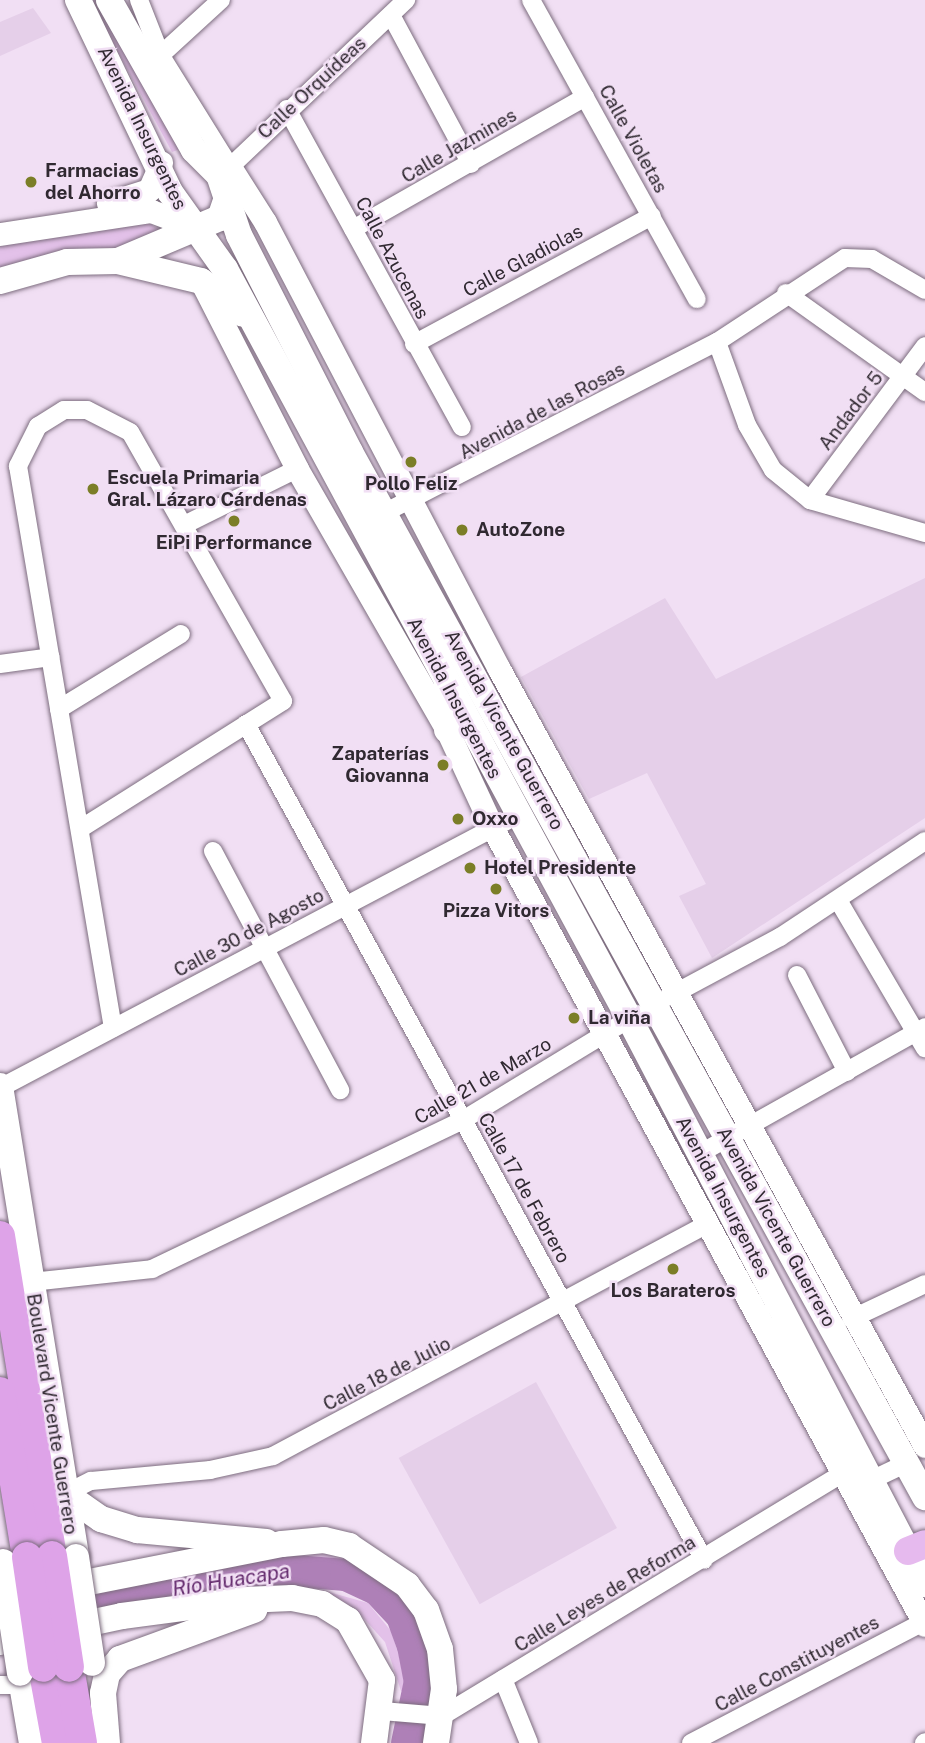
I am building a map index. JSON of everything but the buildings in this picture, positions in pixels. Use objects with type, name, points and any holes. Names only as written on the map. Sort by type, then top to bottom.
[{"type":"highway","name":"Boulevard Vicente Guerrero","points":[[0,1236],[32,1555],[41,1674],[57,1743]]},
{"type":"highway","name":"Boulevard Vicente Guerrero","points":[[0,1392],[32,1555]]},
{"type":"highway","name":"Boulevard Vicente Guerrero","points":[[41,1674],[82,1743]]},
{"type":"main road","name":"Avenida Insurgentes","points":[[78,0],[161,163],[170,192],[191,226],[225,269],[249,319],[516,816],[629,1018],[873,1477],[917,1548],[925,1584]]},
{"type":"main road","name":"Avenida Vicente Guerrero","points":[[109,0],[153,63],[194,150],[225,179],[263,284],[384,513],[666,998],[738,1134],[916,1454],[925,1497]]},
{"type":"main road","points":[[118,261],[191,226],[220,218],[225,179]]},
{"type":"main road","points":[[0,281],[67,262],[118,261],[201,281],[249,319]]},
{"type":"main road","points":[[383,565],[407,554]]},
{"type":"main road","points":[[446,683],[447,730]]},
{"type":"main road","name":"Boulevard Vicente Guerrero","points":[[0,1087],[65,1494],[32,1555],[41,1674],[32,1743]]},
{"type":"main road","points":[[65,1494],[101,1519],[137,1530],[282,1544]]},
{"type":"main road","points":[[0,1598],[282,1544],[324,1540],[349,1546],[407,1585],[426,1610],[440,1649],[436,1743]]},
{"type":"main road","points":[[0,1642],[122,1616],[277,1598],[323,1604],[348,1620],[382,1680],[382,1711],[374,1743]]},
{"type":"main road","points":[[107,1743],[103,1693],[107,1674],[120,1659],[277,1598]]},
{"type":"main road","name":"Boulevard Vicente Guerrero","points":[[41,1674],[107,1743]]},
{"type":"street","points":[[139,0],[153,63]]},
{"type":"street","points":[[153,63],[220,0]]},
{"type":"street","name":"Calle Orquídeas","points":[[225,179],[288,109],[406,0]]},
{"type":"street","name":"Calle Violetas","points":[[531,0],[697,299]]},
{"type":"street","points":[[391,15],[471,164]]},
{"type":"street","name":"Calle Jazmines","points":[[353,229],[585,97]]},
{"type":"street","name":"Calle Azucenas","points":[[288,109],[414,344],[462,427]]},
{"type":"street","points":[[0,220],[134,198],[157,183],[161,163]]},
{"type":"street","points":[[225,179],[265,222],[666,998]]},
{"type":"street","points":[[0,234],[151,211],[191,226]]},
{"type":"street","name":"Calle Gladiolas","points":[[414,344],[652,216]]},
{"type":"street","name":"Avenida de las Rosas","points":[[384,513],[717,341],[786,293],[859,254],[925,290]]},
{"type":"street","points":[[201,281],[297,470],[447,730],[491,825],[708,1224],[845,1484],[924,1623]]},
{"type":"street","points":[[786,293],[925,392]]},
{"type":"street","points":[[717,341],[760,447],[773,470],[810,500],[925,533]]},
{"type":"street","name":"Andador 5","points":[[810,500],[925,346]]},
{"type":"street","points":[[80,829],[283,701],[130,432],[116,420],[64,410],[38,426],[18,466],[113,1028]]},
{"type":"street","points":[[184,525],[297,470]]},
{"type":"street","points":[[59,709],[181,634]]},
{"type":"street","points":[[0,664],[51,657]]},
{"type":"street","name":"Calle 17 de Febrero","points":[[246,724],[704,1560]]},
{"type":"street","name":"Calle 30 de Agosto","points":[[0,1087],[346,905],[491,825],[516,816]]},
{"type":"street","name":"Calle 21 de Marzo","points":[[31,1282],[152,1269],[463,1120],[629,1018],[838,900],[925,841]]},
{"type":"street","points":[[213,851],[267,947],[340,1090]]},
{"type":"street","points":[[699,1154],[846,1072],[922,1035],[838,900]]},
{"type":"street","points":[[797,975],[846,1072]]},
{"type":"street","points":[[738,1134],[851,1319],[916,1454]]},
{"type":"street","name":"Calle 18 de Julio","points":[[65,1494],[91,1481],[210,1469],[273,1456],[564,1305],[708,1224]]},
{"type":"street","points":[[851,1319],[925,1284]]},
{"type":"street","name":"Calle Leyes de Reforma","points":[[437,1716],[704,1560],[845,1484],[873,1477],[916,1454]]},
{"type":"street","name":"Calle Constituyentes","points":[[691,1743],[924,1623]]},
{"type":"street","points":[[503,1679],[529,1743]]},
{"type":"street","points":[[382,1711],[437,1716]]},
{"type":"shaded area","points":[[90,0],[101,0],[180,149],[172,152]]},
{"type":"shaded area","points":[[33,8],[51,33],[0,56],[0,22]]},
{"type":"shaded area","points":[[148,222],[162,232],[153,244],[0,278],[0,246]]},
{"type":"shaded area","points":[[925,578],[925,818],[712,958],[679,896],[706,884],[647,773],[589,799],[521,677],[665,598],[716,679]]},
{"type":"shaded area","points":[[536,1382],[617,1528],[480,1604],[399,1458]]},
{"type":"shaded area","points":[[326,1548],[411,1592],[424,1636],[411,1607],[365,1574],[322,1564],[241,1560]]},
{"type":"shaded area","points":[[289,1581],[368,1603],[391,1631],[411,1691],[401,1691],[385,1642],[357,1611],[234,1590]]},
{"type":"waterway","name":"Río Huacapa","points":[[53,1611],[281,1570],[346,1575],[378,1590],[402,1616],[413,1646],[420,1681],[407,1743]]},
{"type":"place","name":"Farmacias del Ahorro","points":[[31,182]]},
{"type":"place","name":"Pollo Feliz","points":[[411,462]]},
{"type":"place","name":"Escuela Primaria Gral. Lázaro Cárdenas","points":[[93,489]]},
{"type":"place","name":"EiPi Performance","points":[[234,521]]},
{"type":"place","name":"AutoZone","points":[[462,530]]},
{"type":"place","name":"Zapaterías Giovanna","points":[[443,765]]},
{"type":"place","name":"Oxxo","points":[[458,819]]},
{"type":"place","name":"Hotel Presidente","points":[[470,868]]},
{"type":"place","name":"Pizza Vitors","points":[[496,889]]},
{"type":"place","name":"La viña","points":[[574,1018]]},
{"type":"place","name":"Los Barateros","points":[[673,1269]]}]
